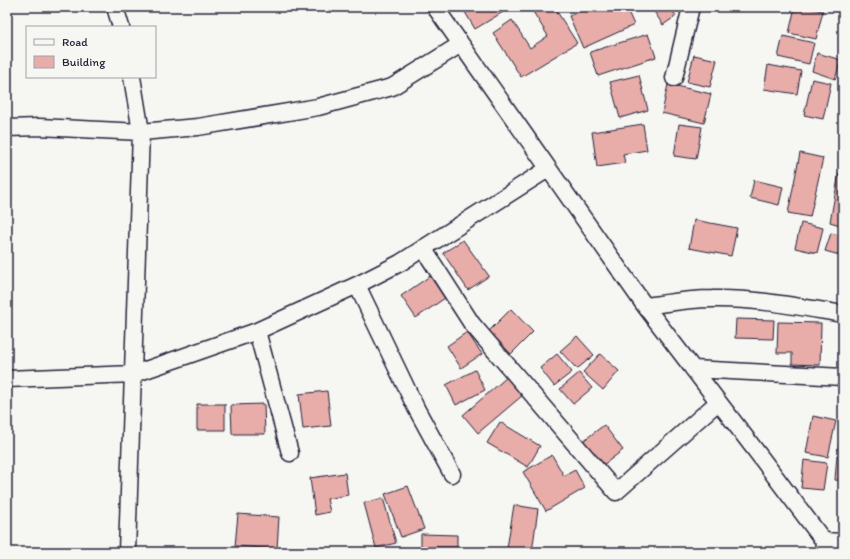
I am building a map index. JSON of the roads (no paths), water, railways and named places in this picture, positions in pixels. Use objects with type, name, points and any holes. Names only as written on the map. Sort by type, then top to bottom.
[{"type":"street","points":[[115,7],[121,26]]},
{"type":"street","points":[[436,7],[645,306],[693,370],[828,546],[843,542]]},
{"type":"street","points":[[674,78],[691,7]]},
{"type":"street","points":[[7,128],[39,127],[141,132],[198,127],[318,107],[392,87],[462,44]]},
{"type":"street","points":[[127,552],[141,132],[132,78]]},
{"type":"street","points":[[7,379],[134,374],[257,331],[400,263],[548,168]]},
{"type":"street","points":[[423,248],[472,324],[616,492],[718,402]]},
{"type":"street","points":[[356,285],[416,408],[452,474]]},
{"type":"street","points":[[645,306],[686,300],[713,299],[758,301],[843,314]]},
{"type":"street","points":[[257,331],[290,453]]},
{"type":"street","points":[[693,370],[843,377]]}]
